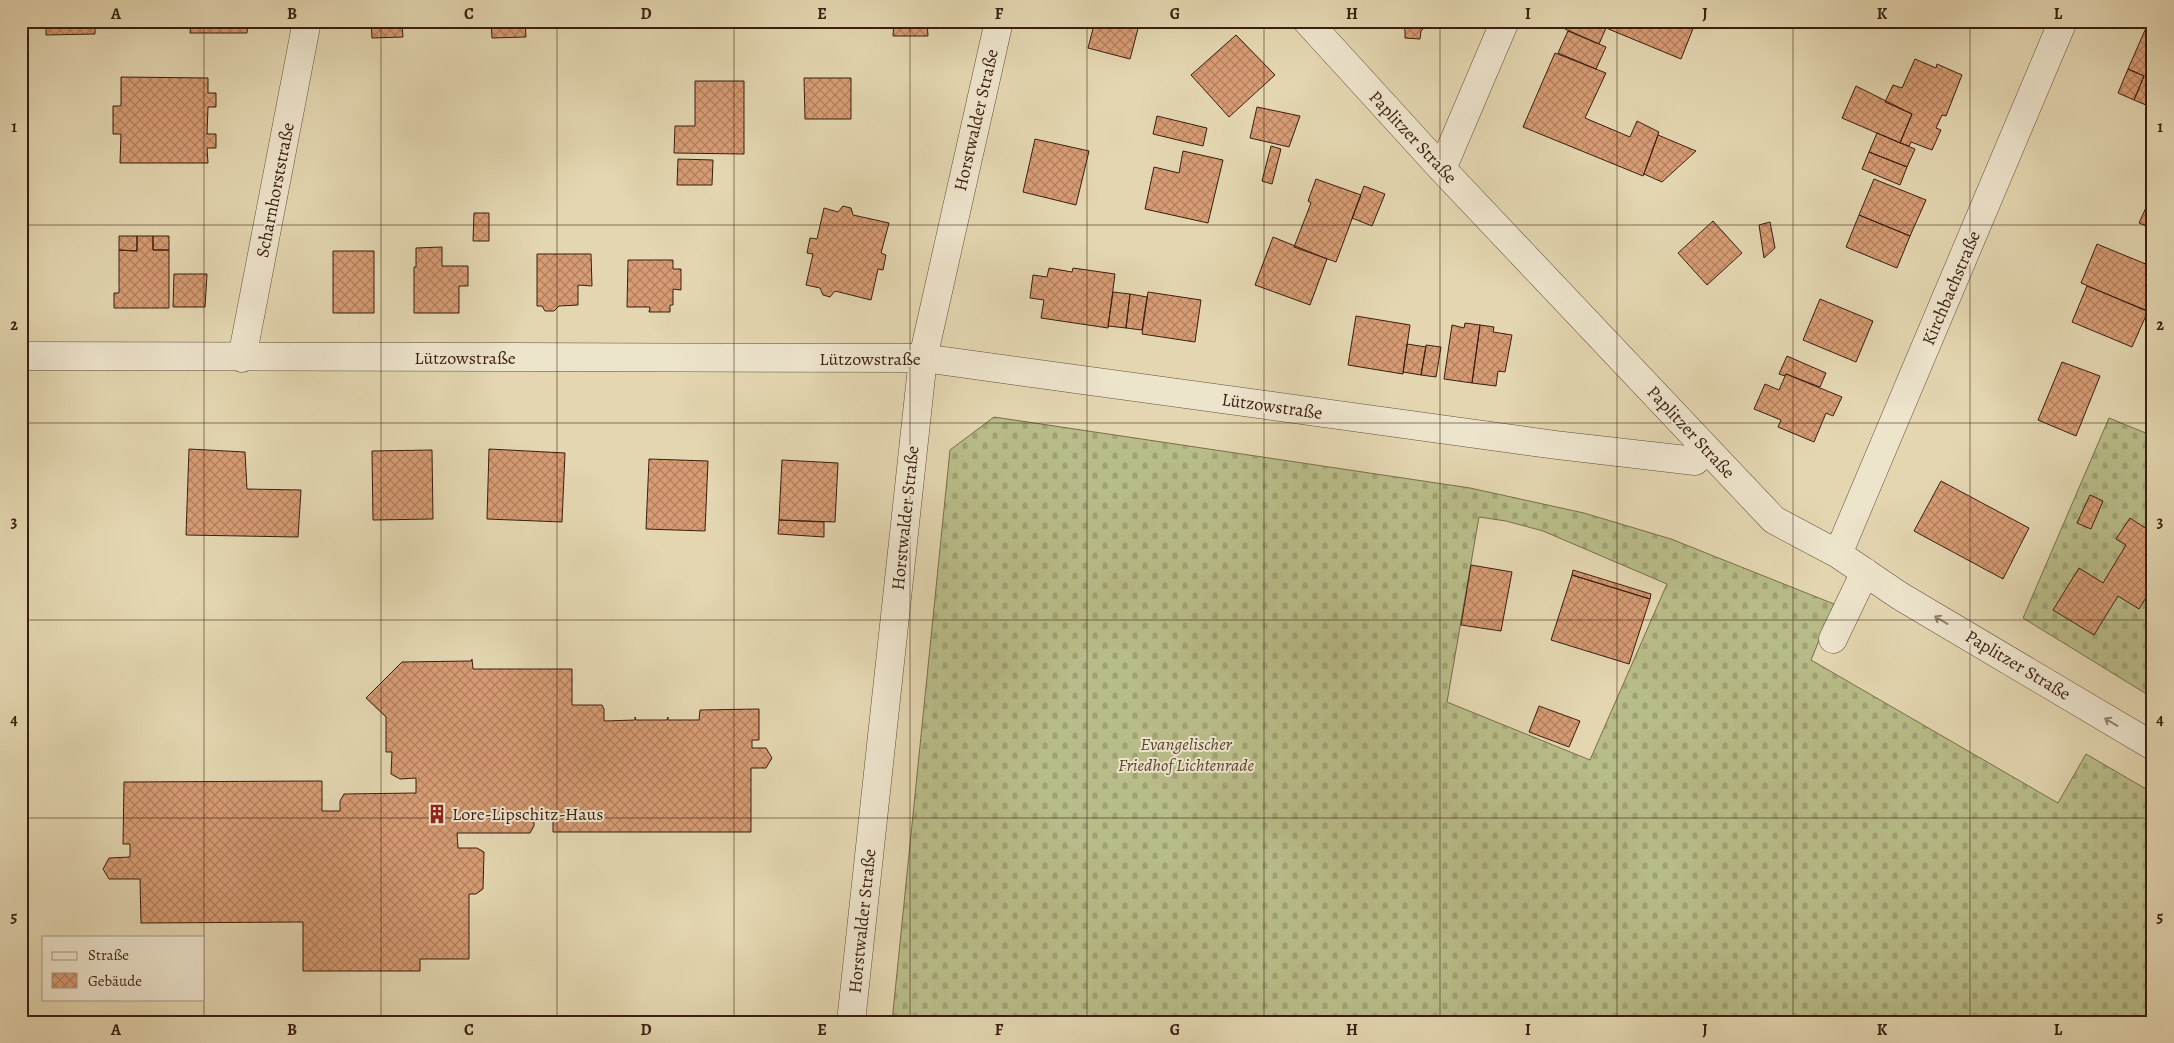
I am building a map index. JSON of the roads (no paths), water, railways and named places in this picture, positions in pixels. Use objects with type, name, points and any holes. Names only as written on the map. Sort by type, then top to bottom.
[{"type":"street","name":"Scharnhorststraße","points":[[242,358],[307,21]]},
{"type":"street","name":"Horstwalder Straße","points":[[851,1022],[923,358],[999,21]]},
{"type":"street","name":"Paplitzer Straße","points":[[1307,21],[1442,169],[1774,520],[1838,554],[1900,596],[2153,746]]},
{"type":"street","points":[[1442,169],[1505,21]]},
{"type":"street","name":"Kirchbachstraße","points":[[1838,554],[2063,21]]},
{"type":"street","name":"Lützowstraße","points":[[21,356],[242,358],[923,358],[1556,445],[1695,461],[1707,450]]},
{"type":"street","points":[[1832,639],[1865,572]]},
{"type":"place","name":"Lore-Lipschitz-Haus","points":[[437,814]]},
{"type":"park label","name":"Evangelischer Friedhof Lichtenrade","points":[[1186,754]]}]
